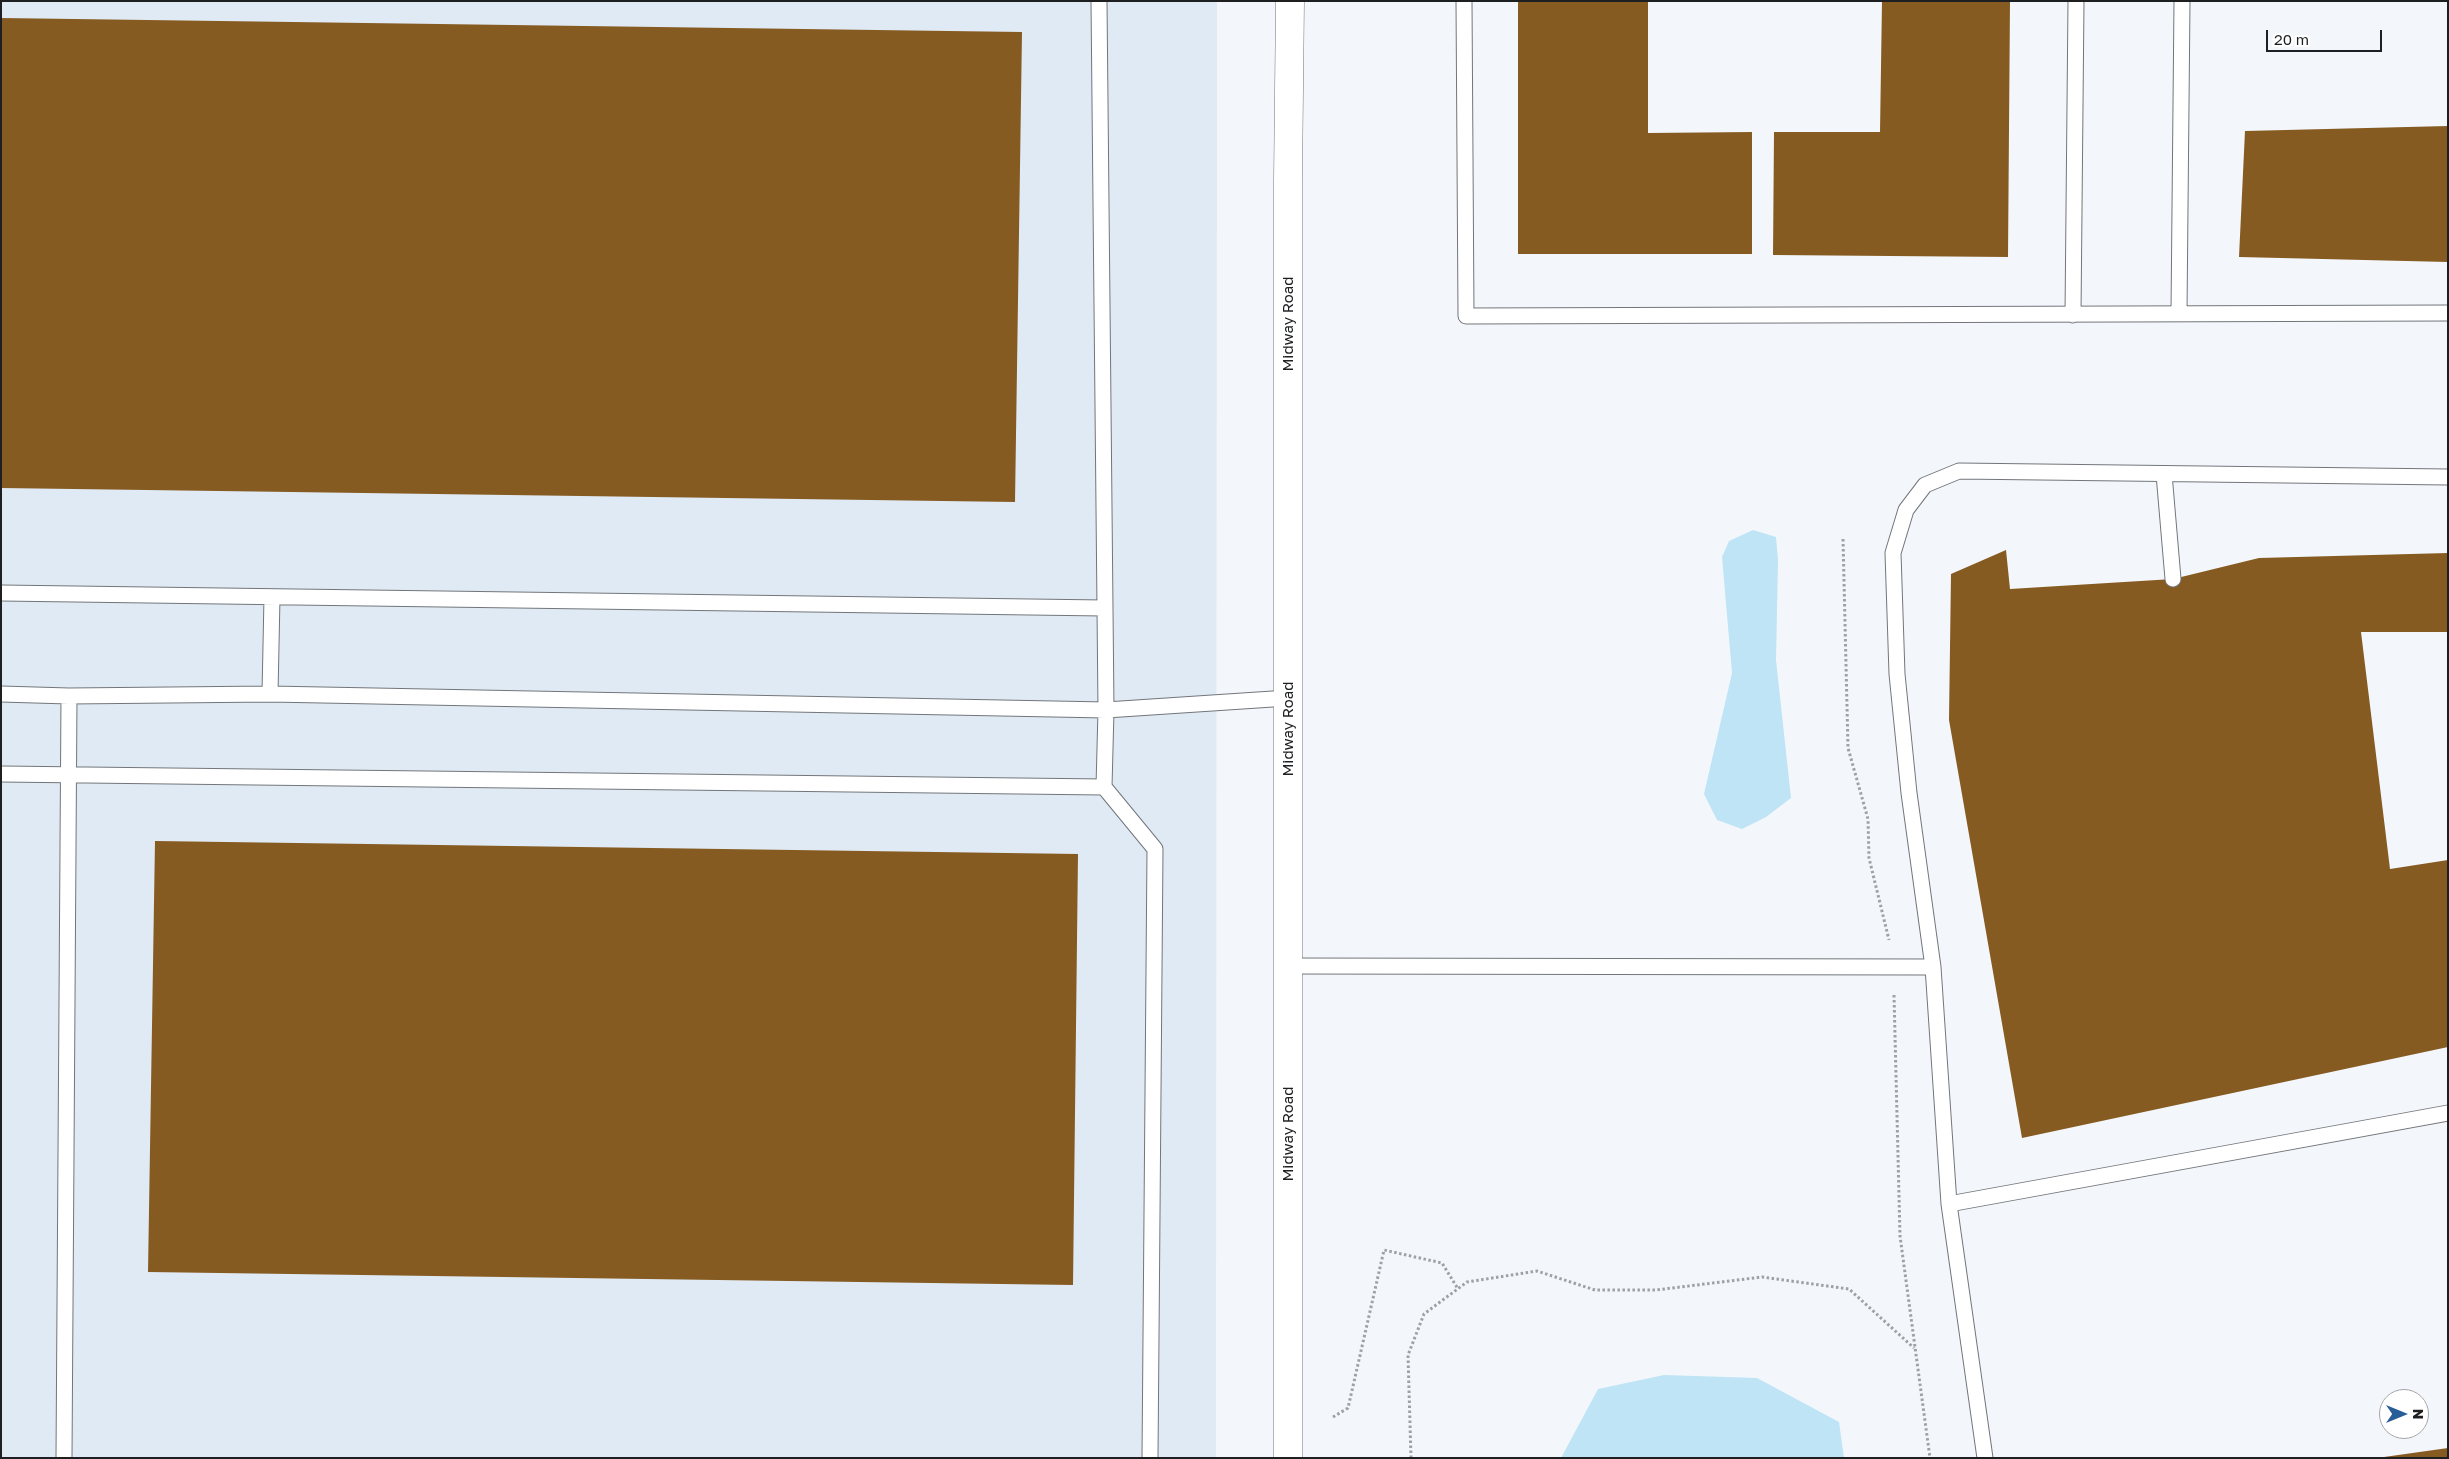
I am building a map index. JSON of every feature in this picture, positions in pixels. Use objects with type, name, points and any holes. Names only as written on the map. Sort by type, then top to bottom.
[{"type":"street","name":"Midway Road","points":[[1288,1458],[1290,1]]},
{"type":"lane","points":[[1099,1],[1106,710],[1104,787],[1155,849],[1150,1458]]},
{"type":"lane","points":[[1464,1],[1466,316],[2448,312]]},
{"type":"lane","points":[[2073,314],[2076,1]]},
{"type":"lane","points":[[2178,312],[2182,1]]},
{"type":"lane","points":[[1985,1458],[1949,1204],[1933,967],[1910,793],[1897,674],[1893,553],[1906,510],[1925,485],[1959,471],[2448,477]]},
{"type":"lane","points":[[2164,474],[2173,579]]},
{"type":"lane","points":[[1,593],[1104,608]]},
{"type":"lane","points":[[270,694],[272,597]]},
{"type":"lane","points":[[1,694],[69,696],[270,694],[1106,710],[1288,698]]},
{"type":"lane","points":[[64,1458],[69,696]]},
{"type":"lane","points":[[1,774],[1104,787]]},
{"type":"lane","points":[[1288,966],[1933,967]]},
{"type":"lane","points":[[1949,1204],[2448,1113]]},
{"type":"path","points":[[1843,540],[1848,748],[1868,819],[1870,858],[1893,967],[1900,1236],[1930,1458]]},
{"type":"path","points":[[1333,1416],[1348,1408],[1384,1250],[1442,1263],[1458,1289]]},
{"type":"path","points":[[1412,1458],[1408,1355],[1424,1314],[1467,1282],[1536,1271],[1595,1290],[1656,1290],[1762,1277],[1850,1289],[1915,1349]]},
{"type":"shaded area","points":[[1,1],[1217,1],[1216,1458],[1,1458]]},
{"type":"water","points":[[1753,530],[1776,537],[1778,560],[1776,660],[1791,798],[1766,817],[1742,829],[1717,820],[1704,794],[1732,673],[1722,557],[1729,541]]},
{"type":"water","points":[[1664,1375],[1757,1378],[1839,1422],[1844,1458],[1561,1458],[1598,1389]]},
{"type":"building","points":[[1518,1],[1648,1],[1648,133],[1752,132],[1752,254],[1518,254]]},
{"type":"building","points":[[1882,1],[2010,1],[2008,257],[1773,255],[1774,132],[1880,132]]},
{"type":"building","points":[[1,18],[1022,32],[1015,502],[1,488]]},
{"type":"building","points":[[2448,126],[2448,262],[2239,257],[2245,131]]},
{"type":"building","points":[[2006,550],[2010,589],[2173,579],[2259,558],[2448,553],[2448,632],[2361,632],[2390,869],[2448,860],[2448,1047],[2022,1138],[1949,720],[1951,574]]},
{"type":"building","points":[[155,841],[1078,854],[1073,1285],[148,1272]]},
{"type":"building","points":[[2448,1448],[2448,1458],[2384,1458],[2384,1457]]}]
